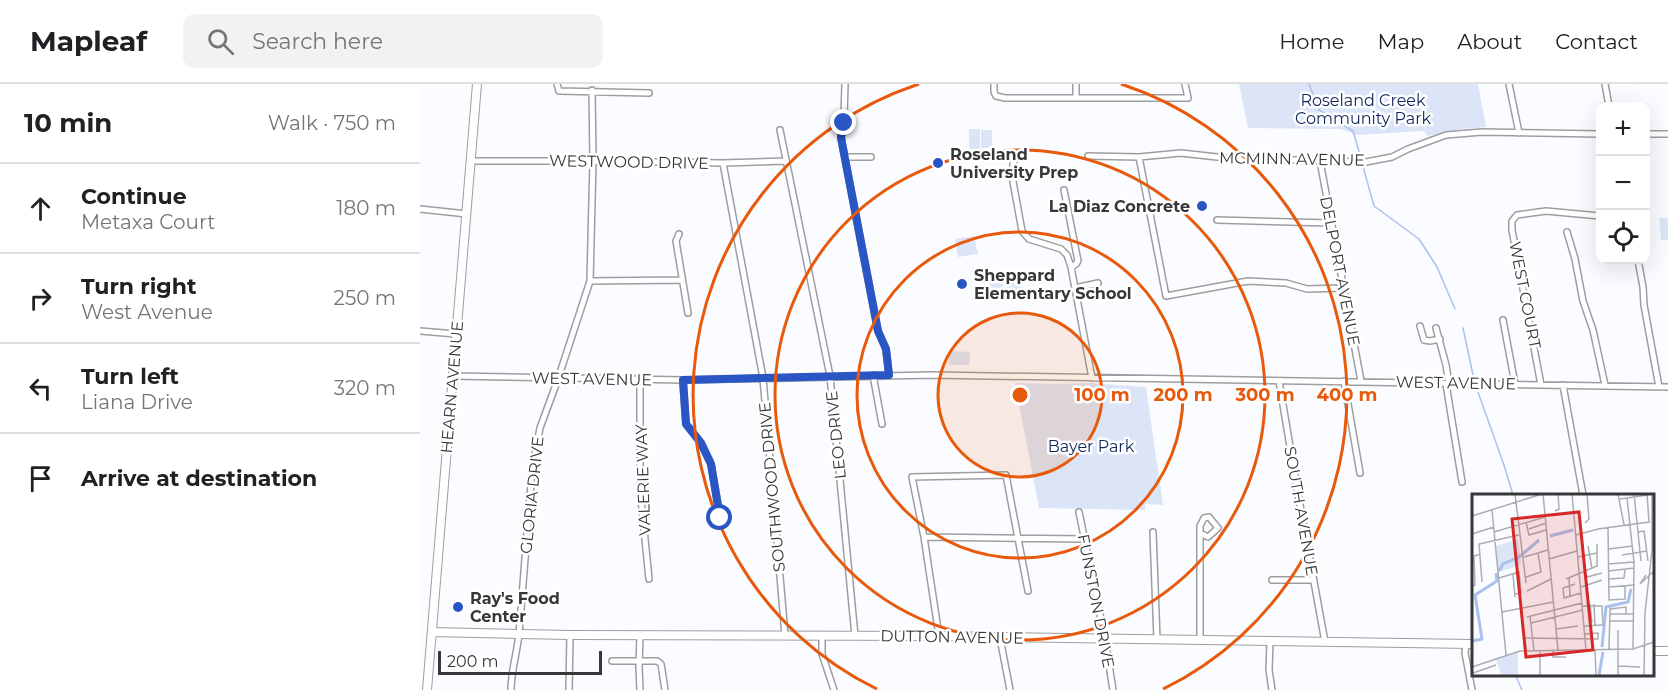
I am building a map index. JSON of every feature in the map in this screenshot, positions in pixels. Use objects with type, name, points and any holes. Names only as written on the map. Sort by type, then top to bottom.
[{"type":"main road","name":"HEARN AVENUE","points":[[427,690],[477,84]]},
{"type":"main road","name":"DUTTON AVENUE","points":[[432,632],[570,635],[939,636],[1469,644]]},
{"type":"street","points":[[556,84],[559,91],[649,93]]},
{"type":"street","points":[[845,84],[841,137],[844,157],[878,331],[886,349],[889,375]]},
{"type":"street","points":[[994,84],[994,92],[1000,97],[1188,98],[1185,84]]},
{"type":"street","points":[[1076,84],[1076,97]]},
{"type":"street","points":[[1509,84],[1518,133]]},
{"type":"street","points":[[1605,84],[1608,102]]},
{"type":"street","name":"GLORIA DRIVE","points":[[511,690],[519,634],[531,471],[540,428],[590,281],[592,90]]},
{"type":"street","name":"LEO DRIVE","points":[[780,130],[830,376],[855,636]]},
{"type":"street","name":"MCMINN AVENUE","points":[[1088,156],[1139,157],[1181,153],[1226,159],[1366,162],[1392,157],[1446,135],[1482,132],[1596,134]]},
{"type":"street","points":[[1650,134],[1668,134]]},
{"type":"street","points":[[844,157],[871,157]]},
{"type":"street","points":[[1139,157],[1166,296],[1248,281],[1286,283],[1307,289],[1342,288]]},
{"type":"street","points":[[1015,158],[1012,176],[1022,231],[1029,239],[1061,249],[1067,255],[1092,378]]},
{"type":"street","name":"WESTWOOD DRIVE","points":[[472,161],[723,163],[786,161]]},
{"type":"street","name":"DELPORT AVENUE","points":[[1320,161],[1361,381]]},
{"type":"street","name":"SOUTHWOOD DRIVE","points":[[723,163],[762,378],[785,635]]},
{"type":"street","points":[[1064,189],[1077,256],[1077,263],[1071,267]]},
{"type":"street","points":[[420,209],[467,214]]},
{"type":"street","name":"WEST COURT","points":[[1541,385],[1512,221],[1517,215],[1546,211],[1596,215]]},
{"type":"street","points":[[1217,220],[1330,223]]},
{"type":"street","points":[[1567,232],[1605,385]]},
{"type":"street","points":[[679,234],[676,241],[688,313]]},
{"type":"street","points":[[1639,264],[1659,387]]},
{"type":"street","points":[[590,281],[682,280]]},
{"type":"street","points":[[1075,288],[1098,283]]},
{"type":"street","points":[[1503,321],[1515,384]]},
{"type":"street","points":[[1420,326],[1424,340],[1440,339]]},
{"type":"street","points":[[1436,328],[1446,365],[1462,482]]},
{"type":"street","points":[[420,331],[456,334]]},
{"type":"street","points":[[873,375],[882,424]]},
{"type":"street","name":"WEST AVENUE","points":[[453,376],[683,380],[889,375],[1668,387]]},
{"type":"street","name":"VALERIE WAY","points":[[640,380],[640,489],[648,579]]},
{"type":"street","points":[[683,380],[686,424],[701,443],[711,464],[720,518]]},
{"type":"street","name":"SOUTH AVENUE","points":[[1279,381],[1325,642]]},
{"type":"street","points":[[1344,381],[1360,473]]},
{"type":"street","points":[[1563,386],[1583,494]]},
{"type":"street","points":[[939,636],[912,477],[1006,475],[1028,591]]},
{"type":"street","name":"FUNSTON DRIVE","points":[[1079,512],[1113,690]]},
{"type":"street","points":[[1153,532],[1157,640]]},
{"type":"street","points":[[1200,532],[1200,640]]},
{"type":"street","points":[[924,537],[1084,539]]},
{"type":"street","points":[[1272,580],[1314,580]]},
{"type":"street","points":[[569,690],[570,635]]},
{"type":"street","points":[[640,635],[640,690]]},
{"type":"street","points":[[822,636],[822,654],[834,690]]},
{"type":"street","points":[[1000,638],[1010,690]]},
{"type":"street","points":[[1270,641],[1269,670],[1272,690]]},
{"type":"street","points":[[1469,644],[1465,653],[1472,690]]},
{"type":"street","points":[[612,661],[657,661],[661,664],[665,690]]},
{"type":"green space","name":"Roseland Creek Community Park","points":[[1239,84],[1478,84],[1486,127],[1427,136],[1424,131],[1357,135],[1340,129],[1248,128]]},
{"type":"green space","points":[[969,129],[980,129],[980,149],[969,149]]},
{"type":"green space","points":[[981,130],[992,130],[992,148],[981,148]]},
{"type":"green space","points":[[1659,218],[1668,218],[1668,240],[1661,240]]},
{"type":"green space","points":[[974,236],[978,254],[958,257],[955,239]]},
{"type":"green space","points":[[989,275],[1004,275],[1003,288],[989,288]]},
{"type":"green space","points":[[1008,275],[1022,276],[1022,291],[1007,289]]},
{"type":"green space","points":[[950,351],[970,352],[969,365],[949,365]]},
{"type":"green space","name":"Bayer Park","points":[[1015,383],[1090,383],[1146,387],[1163,505],[1145,504],[1145,510],[1039,508]]},
{"type":"waterway","points":[[1309,84],[1319,110],[1353,131],[1361,158]]},
{"type":"waterway","points":[[1362,163],[1374,206],[1419,239],[1437,267],[1455,309]]},
{"type":"waterway","points":[[1463,328],[1473,375]]},
{"type":"waterway","points":[[1478,392],[1513,494]]},
{"type":"waterway","points":[[1515,675],[1522,690]]},
{"type":"place","name":"Roseland University Prep","points":[[938,163]]},
{"type":"place","name":"La Diaz Concrete","points":[[1202,206]]},
{"type":"place","name":"Sheppard Elementary School","points":[[962,284]]},
{"type":"place","name":"Ray's Food Center","points":[[458,607]]},
{"type":"route","points":[[720,518],[711,464],[701,443],[686,424],[683,380],[889,375],[886,349],[878,331],[842,143],[844,123]]}]
